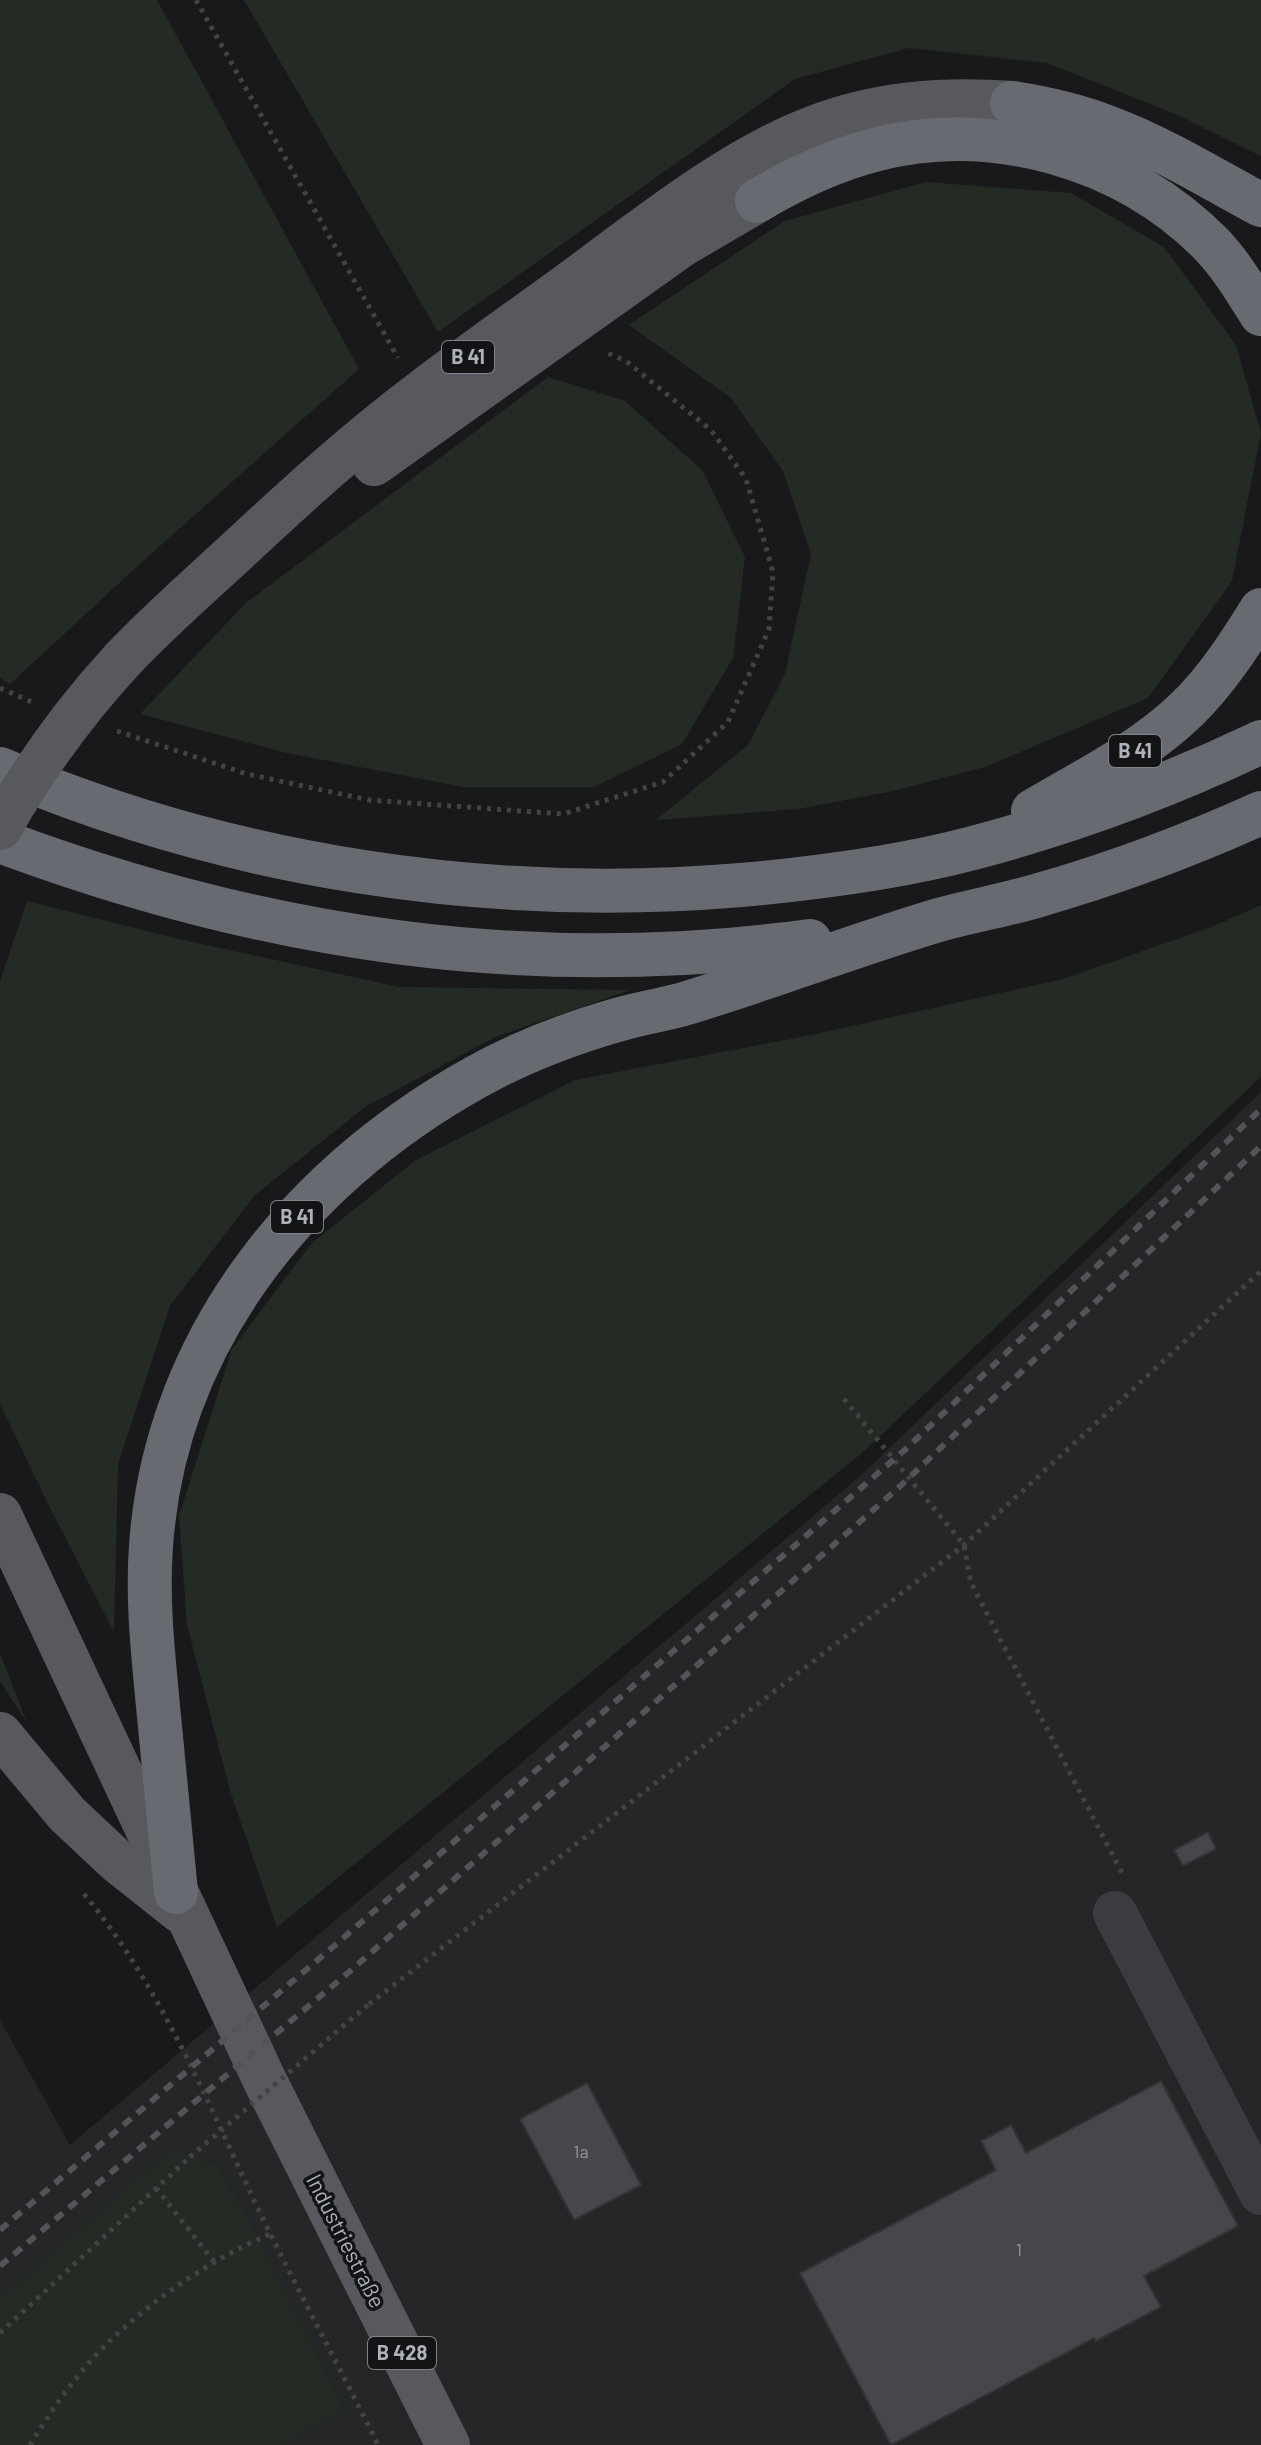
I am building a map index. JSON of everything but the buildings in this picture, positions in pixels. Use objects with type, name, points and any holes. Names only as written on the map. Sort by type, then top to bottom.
[{"type":"highway","name":"B 41","points":[[1012,103],[1076,116],[1140,140],[1261,205]]},
{"type":"highway","name":"B 41","points":[[757,201],[794,179],[834,162],[918,142],[961,140],[1010,143],[1059,153],[1106,170],[1150,192],[1183,218],[1214,247],[1261,314]]},
{"type":"highway","name":"B 41","points":[[971,849],[1140,747],[1164,728],[1188,708],[1241,643],[1261,610]]},
{"type":"highway","name":"B 41","points":[[0,769],[137,820],[232,846],[324,866],[508,889],[695,889],[879,868],[971,849],[1056,824],[1139,794],[1261,742]]},
{"type":"highway","name":"B 41","points":[[182,1905],[149,1596],[157,1498],[179,1410],[205,1346],[266,1253],[313,1200],[385,1135],[439,1098],[496,1066],[556,1040],[618,1019],[682,1004],[935,921],[1034,896],[1131,866],[1261,813]]},
{"type":"highway","name":"B 41","points":[[0,841],[76,870],[168,898],[356,938],[452,950],[630,956],[740,950],[935,921]]},
{"type":"main road","name":"B 41","points":[[0,828],[49,747],[84,701],[169,611],[319,474],[418,394],[662,216],[773,146],[808,129],[884,107],[940,101],[1012,103]]},
{"type":"main road","name":"B 41","points":[[215,570],[350,480],[682,245],[757,201]]},
{"type":"main road","points":[[0,1515],[182,1905]]},
{"type":"main road","points":[[0,1734],[67,1814],[117,1861],[182,1905]]},
{"type":"main road","name":"Industriestraße","points":[[182,1905],[265,2081],[448,2445]]},
{"type":"street","points":[[1115,1913],[1261,2193]]},
{"type":"path","points":[[196,0],[418,394]]},
{"type":"path","points":[[103,726],[247,774],[369,800],[563,814],[663,782],[728,722],[769,629],[773,572],[746,479],[711,430],[626,361],[562,332]]},
{"type":"path","points":[[0,688],[45,706]]},
{"type":"path","points":[[0,2333],[190,2157],[369,2004],[964,1545],[1261,1271]]},
{"type":"path","points":[[844,1399],[964,1545],[971,1583],[1128,1884],[1115,1913]]},
{"type":"path","points":[[82,1892],[101,1914],[168,2020],[270,2234],[378,2445]]},
{"type":"path","points":[[156,2188],[215,2263]]},
{"type":"path","points":[[30,2445],[83,2369],[112,2340],[171,2291],[245,2245],[270,2234]]},
{"type":"shaded area","points":[[0,0],[157,0],[359,369],[10,684],[0,678]]},
{"type":"shaded area","points":[[244,0],[1261,0],[1261,156],[1173,113],[1047,63],[908,48],[795,79],[438,332]]},
{"type":"shaded area","points":[[926,182],[1071,193],[1164,247],[1236,345],[1261,433],[1232,581],[1148,698],[985,767],[893,791],[798,809],[656,820],[748,745],[785,674],[811,554],[783,471],[731,398],[629,325],[785,221]]},
{"type":"shaded area","points":[[548,377],[625,401],[702,470],[745,557],[733,658],[682,744],[594,787],[463,787],[287,753],[140,714],[246,603]]},
{"type":"shaded area","points":[[27,901],[179,939],[399,987],[630,990],[495,1037],[365,1107],[254,1196],[170,1306],[118,1464],[114,1632],[0,1404],[0,981]]},
{"type":"shaded area","points":[[1261,905],[1261,1077],[862,1453],[277,1927],[230,1791],[187,1625],[179,1516],[232,1349],[312,1243],[416,1160],[575,1080],[811,1035],[1063,979],[1214,926]]},
{"type":"shaded area","points":[[1261,1092],[1261,2445],[0,2445],[0,2020],[70,2145],[859,1477]]},
{"type":"shaded area","points":[[0,1653],[27,1723],[0,1681]]},
{"type":"shaded area","points":[[173,2149],[220,2168],[346,2411],[280,2445],[0,2445],[0,2300]]},
{"type":"railway","points":[[0,2230],[334,1946],[907,1448],[1261,1109]]},
{"type":"railway","points":[[0,2266],[349,1972],[897,1489],[1261,1146]]}]
